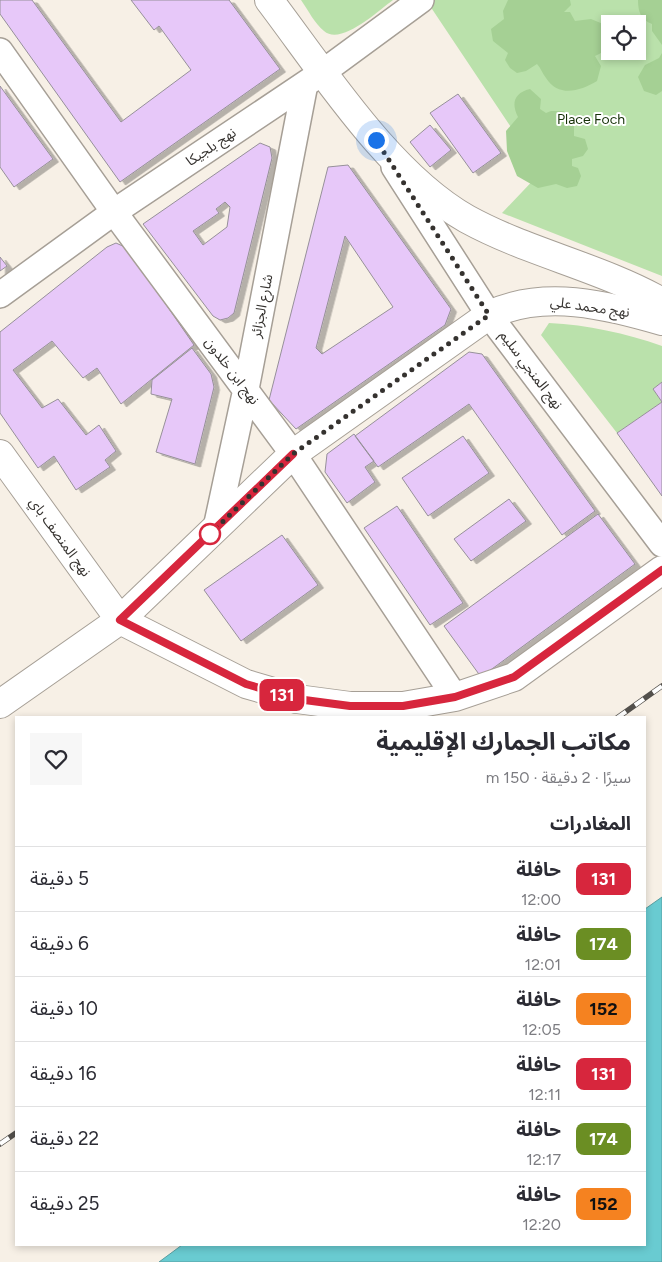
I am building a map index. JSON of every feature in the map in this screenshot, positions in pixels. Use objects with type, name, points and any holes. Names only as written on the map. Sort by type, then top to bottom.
[{"type":"main road","name":"نهج المنجي سليم","points":[[269,0],[314,78],[429,193],[465,218],[496,234],[621,281],[662,302]]},
{"type":"main road","name":"نهج محمد علي","points":[[0,704],[120,620],[293,454],[489,315],[530,301],[556,300],[627,311],[662,321]]},
{"type":"main road","name":"نهج المنصف باي","points":[[0,454],[120,620]]},
{"type":"main road","points":[[120,620],[246,684],[297,699],[350,706],[403,706],[455,697],[514,677],[662,570]]},
{"type":"street","name":"نهج بلجيكا","points":[[0,295],[114,212],[314,78],[421,0]]},
{"type":"street","name":"نهج ابن خلدون","points":[[0,51],[114,212],[293,454],[455,697]]},
{"type":"street","name":"شارع الجزائر","points":[[216,528],[314,78]]},
{"type":"street","name":"نهج المنجي سليم","points":[[376,140],[489,315],[662,544]]},
{"type":"green space","points":[[301,0],[393,0],[369,19],[349,31],[331,34],[324,31],[318,25]]},
{"type":"green space","name":"Place Foch","points":[[426,0],[662,0],[662,276],[502,213],[541,172]]},
{"type":"green space","points":[[508,0],[570,0],[571,5],[564,12],[570,12],[575,21],[591,19],[601,23],[601,53],[595,56],[601,66],[597,81],[577,90],[563,90],[551,84],[537,64],[526,71],[517,73],[510,68],[505,60],[508,53],[493,41],[491,29],[504,19],[503,11]]},
{"type":"green space","points":[[638,0],[662,0],[662,45],[652,31],[652,24],[646,21],[646,15],[641,15]]},
{"type":"green space","points":[[662,53],[662,91],[656,95],[644,91],[638,77],[645,65],[659,58]]},
{"type":"green space","points":[[530,89],[541,99],[540,109],[546,113],[564,111],[574,124],[574,136],[585,139],[588,149],[583,156],[572,159],[572,166],[578,168],[581,176],[577,186],[567,188],[556,184],[538,188],[517,176],[507,151],[506,131],[518,117],[515,99],[520,93]]},
{"type":"green space","points":[[549,323],[606,330],[662,346],[662,382],[653,389],[662,402],[617,433],[541,335]]},
{"type":"water","points":[[662,897],[662,1262],[159,1262],[181,1246],[646,1246],[646,908]]},
{"type":"building","points":[[0,0],[32,0],[121,122],[191,70],[159,26],[154,30],[131,0],[229,0],[280,69],[120,182],[0,14]]},
{"type":"building","points":[[0,86],[53,159],[14,187],[0,167]]},
{"type":"building","points":[[458,94],[501,153],[473,173],[430,113]]},
{"type":"building","points":[[430,125],[451,150],[430,167],[410,142]]},
{"type":"building","points":[[260,143],[270,147],[272,158],[234,313],[228,318],[220,320],[213,316],[143,224]],"holes":[[[225,202],[230,207],[227,227],[203,245],[193,231],[219,213],[216,209]]]},
{"type":"building","points":[[348,165],[451,309],[445,325],[296,429],[269,400],[328,167]],"holes":[[[345,236],[393,307],[322,354],[316,348]]]},
{"type":"building","points":[[116,243],[127,248],[194,345],[121,404],[97,368],[83,378],[52,341],[13,370],[42,408],[58,399],[86,435],[99,425],[116,451],[105,460],[110,467],[76,490],[54,456],[38,468],[0,413],[0,332],[107,247]]},
{"type":"building","points":[[0,257],[7,266],[0,271]]},
{"type":"building","points":[[192,348],[211,374],[214,387],[195,464],[156,452],[172,399],[151,394],[152,380]]},
{"type":"building","points":[[469,352],[482,354],[595,511],[562,535],[469,404],[378,467],[355,436]]},
{"type":"building","points":[[662,382],[662,402],[653,389]]},
{"type":"building","points":[[662,402],[662,496],[617,433]]},
{"type":"building","points":[[354,434],[374,461],[365,467],[375,482],[347,503],[325,472],[327,454]]},
{"type":"building","points":[[463,436],[489,473],[428,516],[402,478]]},
{"type":"building","points":[[509,499],[526,521],[471,561],[454,539]]},
{"type":"building","points":[[397,506],[463,603],[430,625],[364,528]]},
{"type":"building","points":[[598,514],[635,564],[481,677],[444,626]]},
{"type":"building","points":[[282,535],[318,585],[241,641],[204,590]]},
{"type":"railway","points":[[620,716],[662,686]]},
{"type":"railway","points":[[0,1144],[15,1134]]},
{"type":"bus line","name":"131","points":[[293,454],[120,620],[198,662],[246,684],[297,699],[350,706],[403,706],[455,697],[514,677],[662,570]]},
{"type":"route","points":[[210,534],[293,454],[489,315],[376,140]]}]
